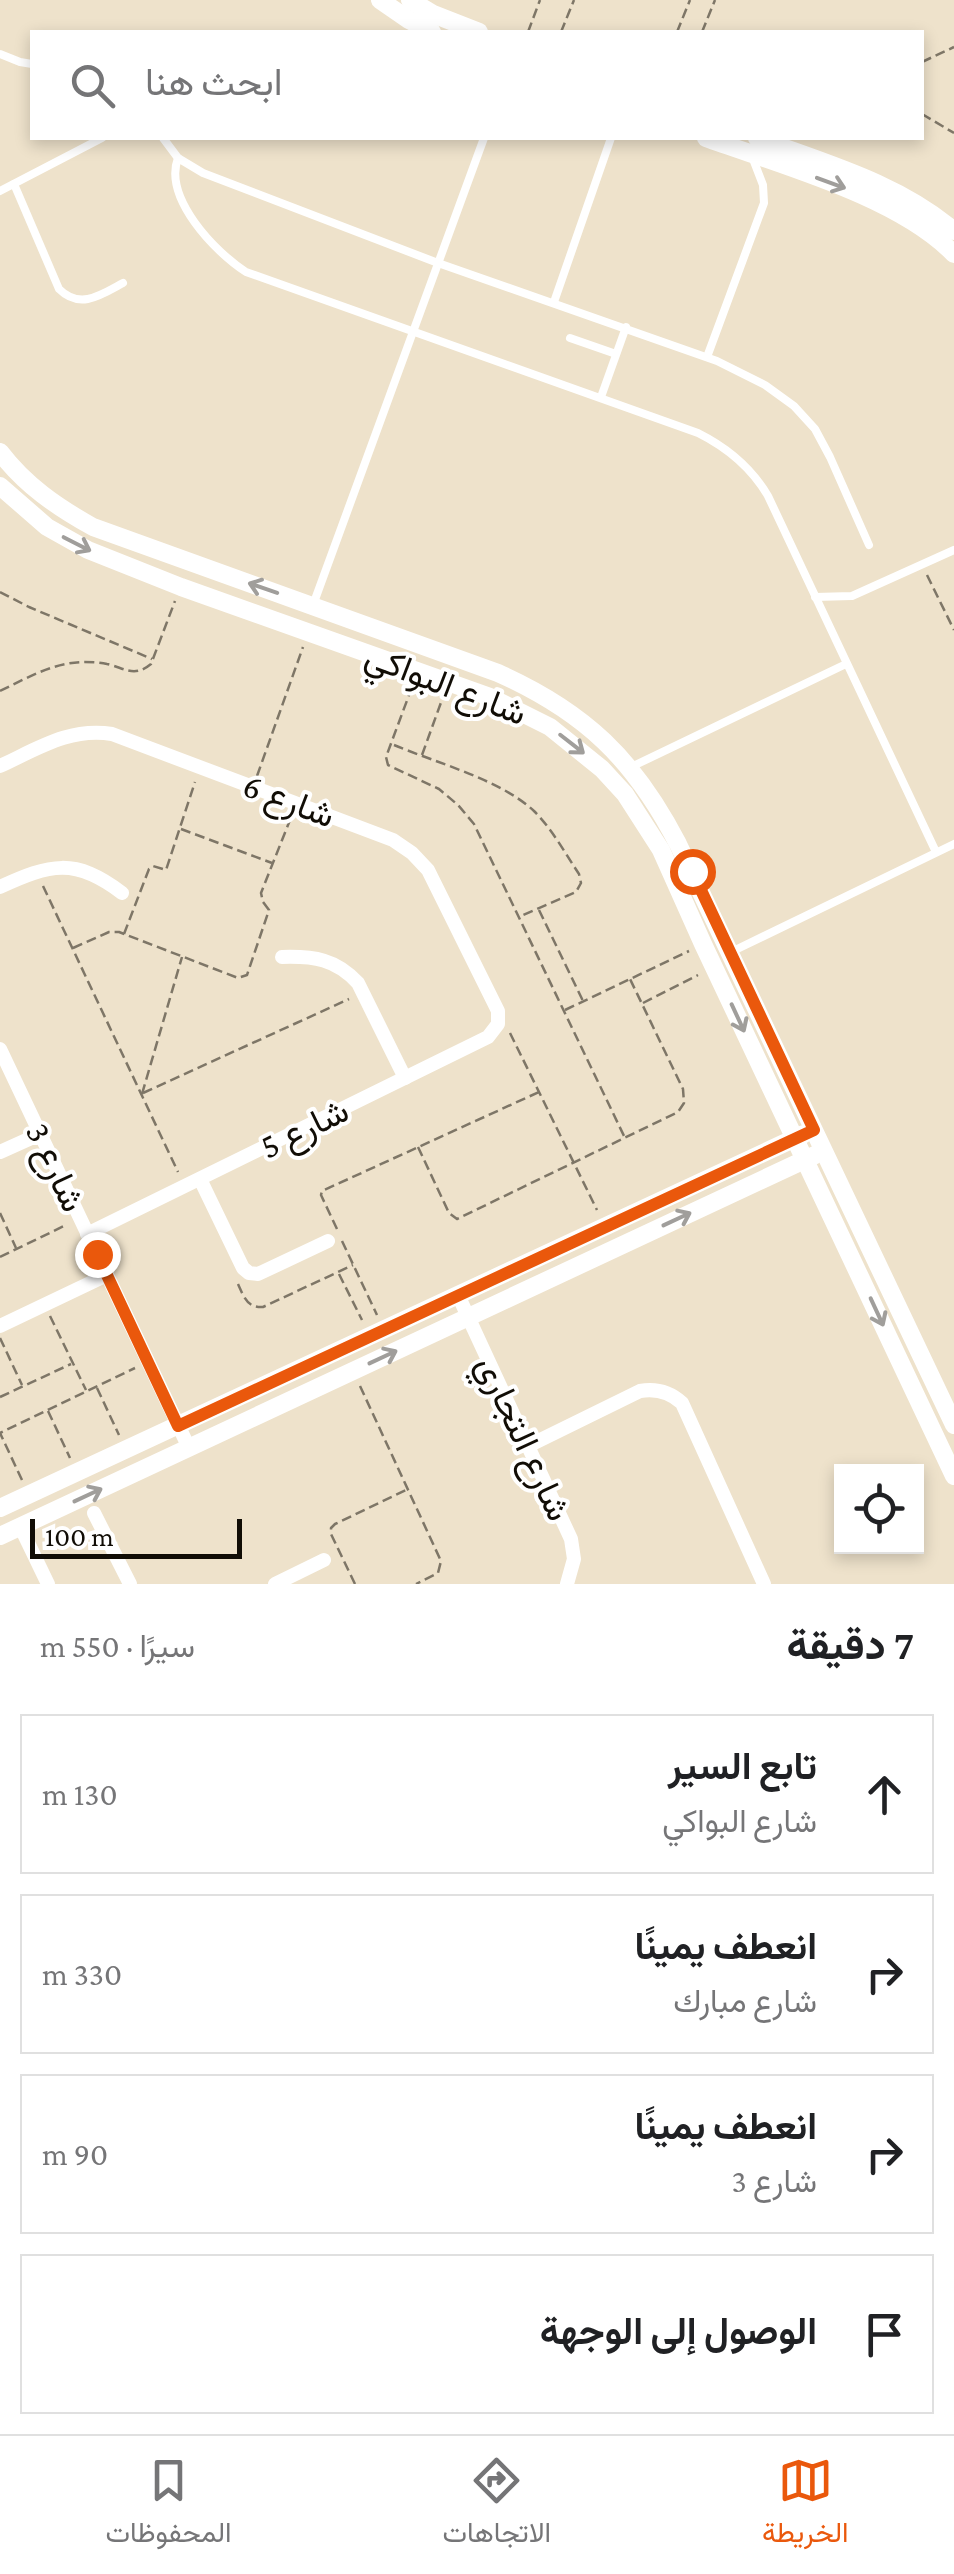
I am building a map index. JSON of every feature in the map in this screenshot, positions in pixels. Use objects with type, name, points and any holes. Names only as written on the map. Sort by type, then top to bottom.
[{"type":"street","points":[[380,0],[428,30]]},
{"type":"street","points":[[410,0],[474,30]]},
{"type":"street","points":[[718,140],[754,146],[883,186],[954,230]]},
{"type":"street","points":[[779,155],[876,202],[936,238],[954,254]]},
{"type":"street","name":"شارع البواكي","points":[[0,452],[22,479],[93,527],[531,688],[592,728],[631,767],[661,811],[731,952],[952,1417]]},
{"type":"street","name":"شارع البواكي","points":[[0,486],[28,512],[88,550],[506,704],[550,727],[602,769],[662,850],[954,1476]]},
{"type":"street","name":"شارع 6","points":[[0,766],[58,739],[89,732],[112,734],[393,840],[421,860],[428,870],[496,1004]]},
{"type":"street","points":[[0,887],[51,867],[82,871],[122,893]]},
{"type":"street","points":[[282,956],[329,961],[352,976],[405,1078]]},
{"type":"street","name":"شارع 5","points":[[87,1234],[488,1038],[498,1024],[496,1004]]},
{"type":"street","name":"شارع 3","points":[[0,1048],[189,1448]]},
{"type":"street","points":[[0,1508],[814,1130]]},
{"type":"street","points":[[0,1152],[40,1134]]},
{"type":"street","points":[[0,1536],[824,1150]]},
{"type":"street","points":[[200,1178],[249,1274],[258,1274],[328,1242]]},
{"type":"street","points":[[0,1326],[107,1275]]},
{"type":"street","name":"شارع التجاري","points":[[458,1295],[571,1538],[574,1559],[566,1584]]},
{"type":"street","points":[[528,1446],[633,1394],[656,1390],[670,1394],[682,1403],[764,1584]]},
{"type":"street","points":[[930,1424],[952,1417]]},
{"type":"street","points":[[94,1513],[130,1584]]},
{"type":"street","points":[[20,1526],[48,1584]]},
{"type":"street","points":[[275,1584],[324,1560]]},
{"type":"lane","points":[[0,54],[30,64]]},
{"type":"lane","points":[[0,191],[98,140]]},
{"type":"lane","points":[[164,140],[178,158],[203,173],[438,263],[708,357],[780,394],[805,417],[823,442],[869,545]]},
{"type":"lane","points":[[313,605],[483,140]]},
{"type":"lane","points":[[554,302],[610,140]]},
{"type":"lane","points":[[708,357],[764,203],[754,146]]},
{"type":"lane","points":[[178,158],[174,178],[178,192],[204,236],[235,265],[259,278],[698,433],[738,458],[768,496],[936,852]]},
{"type":"lane","points":[[14,184],[64,294],[84,301],[124,284]]},
{"type":"lane","points":[[601,397],[626,327]]},
{"type":"lane","points":[[570,338],[616,354]]},
{"type":"lane","points":[[815,597],[852,596],[954,550]]},
{"type":"lane","points":[[631,767],[846,664]]},
{"type":"lane","points":[[731,952],[954,844]]},
{"type":"path","points":[[529,30],[540,0]]},
{"type":"path","points":[[562,30],[574,0]]},
{"type":"path","points":[[678,30],[690,0]]},
{"type":"path","points":[[703,30],[715,0]]},
{"type":"path","points":[[924,61],[954,47]]},
{"type":"path","points":[[924,115],[954,132]]},
{"type":"path","points":[[922,565],[954,630]]},
{"type":"path","points":[[0,691],[58,666],[96,662],[137,672],[147,668],[180,587]]},
{"type":"path","points":[[0,592],[152,660]]},
{"type":"path","points":[[253,786],[308,632]]},
{"type":"path","points":[[418,672],[386,762],[391,768],[439,789],[467,814],[480,834],[625,1138]]},
{"type":"path","points":[[421,756],[448,682]]},
{"type":"path","points":[[391,744],[506,791],[544,822],[581,883],[576,892],[520,917]]},
{"type":"path","points":[[124,934],[149,868],[166,870],[200,766]]},
{"type":"path","points":[[73,948],[109,932],[124,934],[238,978],[247,976],[268,910],[261,893],[297,803]]},
{"type":"path","points":[[180,828],[273,864]]},
{"type":"path","points":[[36,871],[185,1186]]},
{"type":"path","points":[[539,908],[583,1001]]},
{"type":"path","points":[[564,1010],[703,944]]},
{"type":"path","points":[[142,1094],[182,956]]},
{"type":"path","points":[[641,1003],[714,967]]},
{"type":"path","points":[[418,1147],[449,1213],[458,1219],[678,1112],[685,1099],[683,1089],[630,979]]},
{"type":"path","points":[[142,1094],[362,992]]},
{"type":"path","points":[[496,1004],[606,1227]]},
{"type":"path","points":[[377,1333],[321,1194],[539,1092]]},
{"type":"path","points":[[1,1217],[16,1249]]},
{"type":"path","points":[[0,1257],[80,1219]]},
{"type":"path","points":[[338,1272],[377,1333]]},
{"type":"path","points":[[44,1304],[86,1391]]},
{"type":"path","points":[[0,1337],[23,1386]]},
{"type":"path","points":[[29,1495],[0,1433],[148,1361]]},
{"type":"path","points":[[0,1397],[73,1364]]},
{"type":"path","points":[[353,1371],[442,1561],[438,1573],[416,1584]]},
{"type":"path","points":[[96,1386],[126,1450]]},
{"type":"path","points":[[48,1410],[77,1473]]},
{"type":"path","points":[[356,1584],[331,1528],[408,1489]]},
{"type":"route","points":[[97,1254],[178,1426],[814,1130],[692,871]]}]
